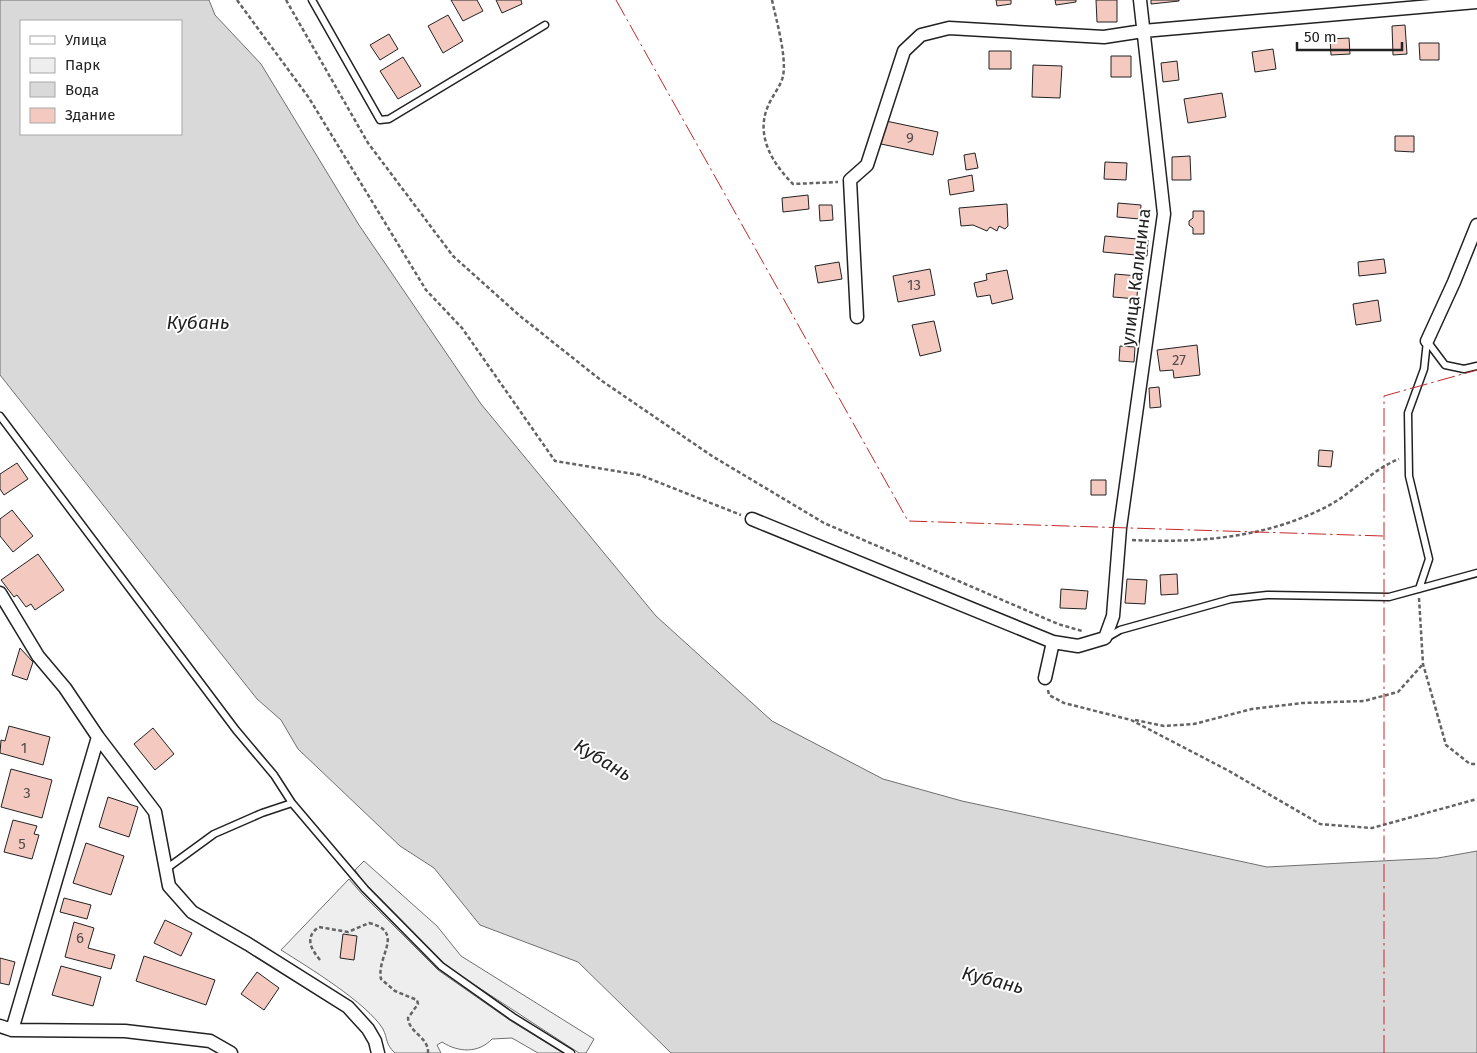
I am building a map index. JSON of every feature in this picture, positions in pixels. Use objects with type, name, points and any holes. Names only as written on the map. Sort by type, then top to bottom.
[{"type":"street","name":"улица Калинина","points":[[1105,638],[1113,616],[1120,534],[1164,214],[1140,0]]},
{"type":"street","points":[[857,317],[850,180],[867,165],[904,51],[920,35],[949,28],[1104,37],[1143,31],[1477,2]]},
{"type":"street","points":[[1427,341],[1477,225]]},
{"type":"street","points":[[752,519],[1053,642],[1078,646],[1105,638]]},
{"type":"street","points":[[0,593],[38,656],[65,688],[98,737],[155,812],[165,869],[170,886],[192,912],[248,944],[348,1007],[368,1029],[375,1041],[378,1053]]},
{"type":"street","points":[[1045,678],[1053,642]]},
{"type":"street","points":[[98,737],[6,1028],[125,1032],[210,1041],[231,1053]]},
{"type":"lane","points":[[312,0],[380,120],[389,120],[545,25]]},
{"type":"lane","points":[[1419,589],[1429,560],[1419,525],[1407,456],[1408,413],[1424,369],[1427,341]]},
{"type":"lane","points":[[1427,341],[1445,365],[1464,370],[1477,366]]},
{"type":"lane","points":[[0,416],[236,730],[274,775],[292,803],[365,889],[441,966],[514,1017],[571,1053]]},
{"type":"lane","points":[[1105,638],[1127,628],[1231,599],[1267,595],[1389,597],[1477,573]]},
{"type":"lane","points":[[165,869],[214,834],[262,813],[292,803]]},
{"type":"path","points":[[237,0],[309,98],[426,290],[462,328],[554,461],[640,474],[752,519]]},
{"type":"path","points":[[286,0],[368,143],[453,256],[520,316],[602,381],[712,456],[824,523],[1058,624],[1105,638]]},
{"type":"path","points":[[772,0],[780,36],[784,76],[763,119],[766,146],[778,170],[793,184],[850,180]]},
{"type":"path","points":[[1120,534],[1178,542],[1236,536],[1280,526],[1327,507],[1385,465],[1407,456]]},
{"type":"path","points":[[1419,589],[1423,664],[1446,745],[1470,764],[1477,764]]},
{"type":"path","points":[[1045,678],[1049,695],[1064,703],[1131,720],[1164,726],[1220,719],[1252,709],[1302,703],[1364,701],[1398,692],[1423,664]]},
{"type":"path","points":[[1131,720],[1229,771],[1320,824],[1372,828],[1477,799]]},
{"type":"path","points":[[320,960],[312,949],[310,941],[311,935],[320,927],[348,932],[370,923],[384,929],[387,933],[388,943],[381,961],[381,978],[395,991],[418,1000],[418,1004],[408,1018],[408,1023],[425,1042],[428,1053]]},
{"type":"green space","points":[[364,861],[437,926],[461,956],[594,1039],[586,1053],[579,1053],[441,963],[366,886],[355,870]]},
{"type":"green space","points":[[349,879],[438,970],[511,1021],[563,1053],[538,1053],[512,1038],[492,1039],[481,1047],[468,1050],[448,1046],[442,1042],[437,1045],[441,1053],[395,1053],[388,1044],[383,1029],[364,1008],[336,986],[281,950]]},
{"type":"water","name":"Кубань","points":[[0,0],[209,0],[215,15],[261,64],[359,225],[481,404],[656,616],[772,721],[883,779],[962,801],[1267,867],[1438,858],[1477,851],[1477,1053],[671,1053],[578,962],[480,925],[434,868],[400,846],[298,749],[281,720],[257,699],[0,375]]},
{"type":"building","points":[[451,0],[477,0],[483,11],[463,21]]},
{"type":"building","points":[[496,0],[521,0],[522,4],[502,13]]},
{"type":"building","points":[[996,0],[1011,0],[1011,4],[997,6]]},
{"type":"building","points":[[1055,0],[1076,0],[1076,2],[1056,5]]},
{"type":"building","points":[[1096,0],[1117,0],[1117,22],[1097,22]]},
{"type":"building","points":[[1151,0],[1179,0],[1179,1],[1151,4]]},
{"type":"building","points":[[448,15],[463,41],[443,53],[428,26]]},
{"type":"building","points":[[1405,25],[1407,54],[1393,55],[1392,26]]},
{"type":"building","points":[[389,34],[398,49],[380,60],[370,45]]},
{"type":"building","points":[[1349,38],[1350,54],[1331,55],[1330,39]]},
{"type":"building","points":[[1419,43],[1439,43],[1439,60],[1420,60]]},
{"type":"building","points":[[1273,49],[1276,69],[1255,72],[1252,52]]},
{"type":"building","points":[[989,51],[1011,51],[1011,69],[989,69]]},
{"type":"building","points":[[1111,56],[1131,56],[1131,77],[1111,77]]},
{"type":"building","points":[[403,57],[421,86],[398,99],[380,71]]},
{"type":"building","points":[[1177,61],[1179,80],[1163,82],[1161,63]]},
{"type":"building","points":[[1033,65],[1062,66],[1060,98],[1032,97]]},
{"type":"building","points":[[1222,93],[1226,117],[1188,123],[1184,99]]},
{"type":"building","points":[[886,121],[938,132],[933,155],[881,144]]},
{"type":"building","points":[[1395,136],[1414,136],[1414,152],[1395,151]]},
{"type":"building","points":[[975,153],[978,168],[966,170],[964,155]]},
{"type":"building","points":[[1190,156],[1191,180],[1172,180],[1172,157]]},
{"type":"building","points":[[1105,162],[1127,163],[1126,180],[1104,179]]},
{"type":"building","points":[[972,175],[974,191],[950,195],[948,180]]},
{"type":"building","points":[[808,195],[809,209],[783,212],[782,198]]},
{"type":"building","points":[[1118,203],[1141,205],[1140,219],[1117,217]]},
{"type":"building","points":[[1007,204],[1008,226],[1005,229],[999,226],[997,231],[990,227],[987,231],[973,225],[961,226],[959,208]]},
{"type":"building","points":[[819,205],[832,205],[833,220],[820,221]]},
{"type":"building","points":[[1193,211],[1204,211],[1204,234],[1193,234],[1193,228],[1189,225],[1189,221],[1193,218]]},
{"type":"building","points":[[1105,236],[1148,240],[1147,256],[1103,252]]},
{"type":"building","points":[[1384,259],[1386,273],[1359,276],[1358,262]]},
{"type":"building","points":[[839,262],[842,279],[818,283],[815,266]]},
{"type":"building","points":[[930,269],[935,295],[898,302],[893,276]]},
{"type":"building","points":[[1007,270],[1013,299],[992,304],[990,295],[977,297],[974,283],[987,280],[986,274]]},
{"type":"building","points":[[1115,274],[1138,276],[1137,299],[1113,297]]},
{"type":"building","points":[[1378,300],[1381,321],[1356,325],[1353,304]]},
{"type":"building","points":[[934,321],[941,351],[920,356],[912,325]]},
{"type":"building","points":[[1197,345],[1200,375],[1174,378],[1173,370],[1160,371],[1157,350]]},
{"type":"building","points":[[1120,346],[1135,347],[1134,362],[1119,361]]},
{"type":"building","points":[[1159,387],[1161,407],[1150,408],[1149,388]]},
{"type":"building","points":[[1319,450],[1333,451],[1331,467],[1318,466]]},
{"type":"building","points":[[17,463],[28,479],[4,495],[0,489],[0,474]]},
{"type":"building","points":[[1091,480],[1106,480],[1106,495],[1091,495]]},
{"type":"building","points":[[12,510],[33,536],[13,552],[0,536],[0,519]]},
{"type":"building","points":[[38,554],[64,590],[35,610],[31,604],[26,607],[17,595],[14,597],[1,580]]},
{"type":"building","points":[[1177,574],[1178,594],[1161,595],[1160,575]]},
{"type":"building","points":[[1127,579],[1147,580],[1145,604],[1125,603]]},
{"type":"building","points":[[1061,589],[1088,591],[1086,609],[1060,608]]},
{"type":"building","points":[[20,648],[33,662],[27,680],[12,675]]},
{"type":"building","points":[[9,726],[50,737],[43,765],[0,753],[1,740],[5,741]]},
{"type":"building","points":[[153,728],[174,754],[155,770],[134,744]]},
{"type":"building","points":[[11,769],[52,780],[42,818],[1,807]]},
{"type":"building","points":[[108,797],[138,807],[129,837],[99,827]]},
{"type":"building","points":[[13,820],[37,826],[34,834],[39,835],[32,859],[4,852]]},
{"type":"building","points":[[86,843],[124,856],[111,895],[73,883]]},
{"type":"building","points":[[64,898],[91,905],[87,919],[60,912]]},
{"type":"building","points":[[165,920],[192,933],[181,956],[154,943]]},
{"type":"building","points":[[74,922],[94,928],[88,948],[115,955],[111,969],[65,957]]},
{"type":"building","points":[[343,934],[357,936],[354,960],[340,958]]},
{"type":"building","points":[[144,956],[215,980],[206,1005],[136,981]]},
{"type":"building","points":[[0,958],[15,962],[9,985],[0,983]]},
{"type":"building","points":[[61,966],[101,977],[93,1006],[52,995]]},
{"type":"building","points":[[257,972],[279,988],[264,1010],[241,994]]},
{"type":"power","points":[[616,0],[908,521],[1383,536]]},
{"type":"power","points":[[1384,1053],[1384,396],[1477,370]]}]
